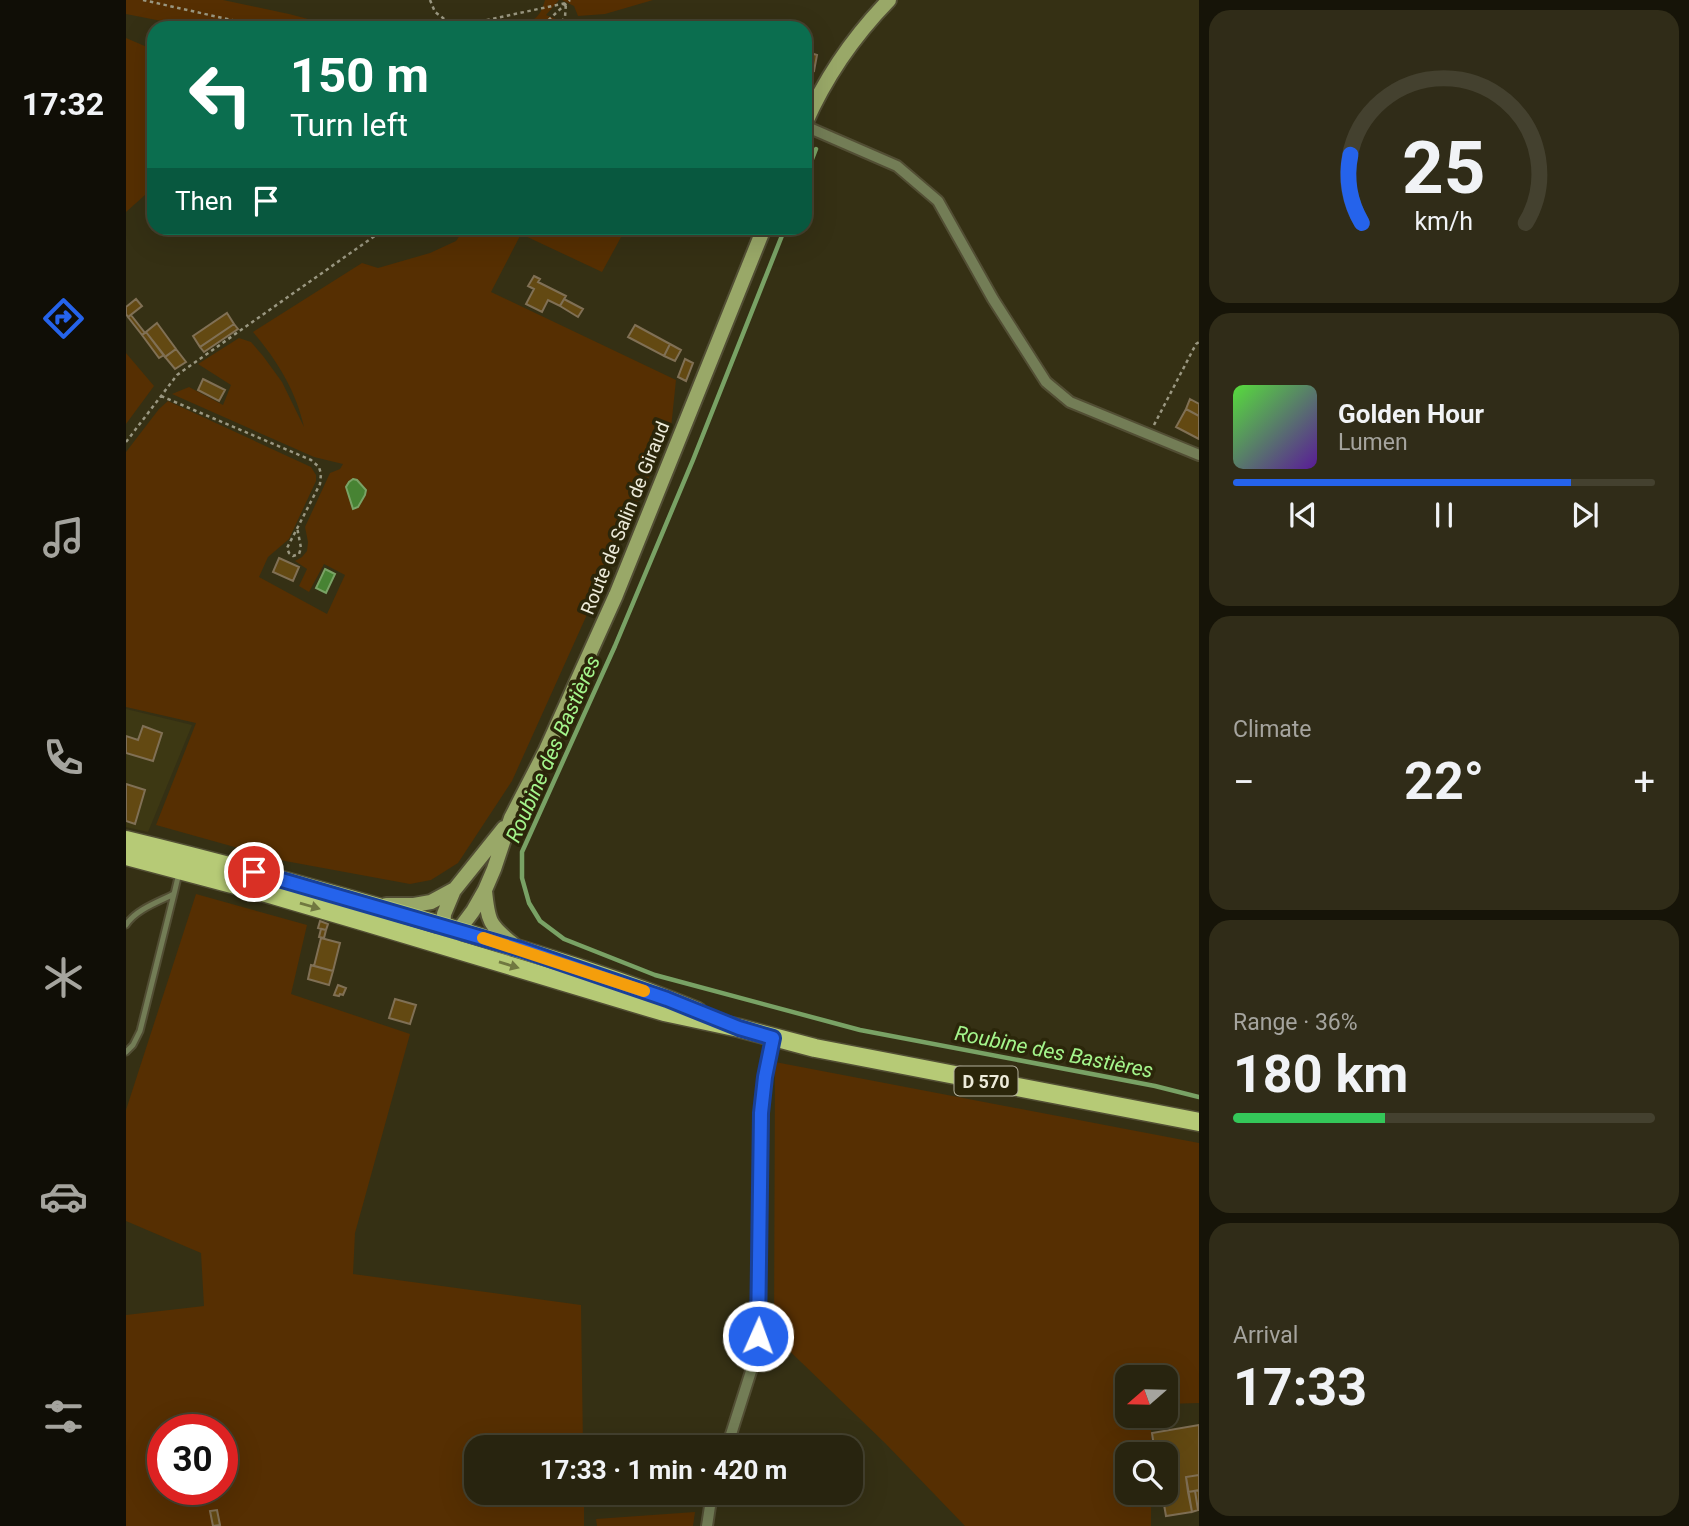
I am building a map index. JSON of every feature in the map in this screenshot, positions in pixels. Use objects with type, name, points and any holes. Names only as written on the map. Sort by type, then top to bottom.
[{"type":"main road","points":[[812,111],[828,78],[850,45],[889,0]]},
{"type":"main road","name":"Route de Salin de Giraud","points":[[444,946],[451,929],[473,911],[485,890],[511,818],[546,750],[616,595],[761,235]]},
{"type":"main road","name":"Route de Salin de Giraud","points":[[451,929],[446,907],[455,889],[511,818]]},
{"type":"main road","name":"D 570","points":[[132,849],[368,913],[451,929],[520,949],[667,999],[739,1028]]},
{"type":"main road","name":"Route de Salin de Giraud","points":[[368,913],[431,902],[455,889]]},
{"type":"main road","points":[[485,890],[491,924],[520,949]]},
{"type":"main road","name":"D 570","points":[[368,913],[444,946],[664,1012],[850,1055],[1199,1122]]},
{"type":"street","points":[[812,128],[897,166],[938,201],[993,299],[1046,382],[1070,402],[1199,455]]},
{"type":"street","points":[[731,1435],[752,1368],[758,1336],[761,1113],[773,1038]]},
{"type":"street","points":[[707,1526],[710,1505]]},
{"type":"lane","points":[[126,1052],[140,1031],[182,862]]},
{"type":"lane","points":[[126,925],[137,914],[174,894]]},
{"type":"path","points":[[143,0],[236,21]]},
{"type":"path","points":[[430,0],[435,12],[447,21]]},
{"type":"path","points":[[482,21],[568,2]]},
{"type":"path","points":[[547,21],[568,2]]},
{"type":"path","points":[[562,21],[568,2]]},
{"type":"path","points":[[126,442],[177,375],[376,235]]},
{"type":"path","points":[[1150,434],[1183,367],[1199,342]]},
{"type":"path","points":[[161,396],[311,460],[320,467],[320,484],[287,548],[293,556],[299,554],[301,548],[298,527]]},
{"type":"shaded area","points":[[126,0],[223,0],[316,21],[162,21],[126,14]]},
{"type":"shaded area","points":[[545,0],[559,0],[546,15],[556,19],[555,21],[531,21],[537,17]]},
{"type":"shaded area","points":[[562,0],[653,0],[605,14],[578,16],[574,6]]},
{"type":"shaded area","points":[[126,38],[147,47],[147,193],[126,212]]},
{"type":"shaded area","points":[[460,235],[520,235],[491,292],[676,380],[671,428],[512,781],[458,863],[431,880],[410,884],[285,861],[156,825],[196,723],[126,707],[126,452],[168,401],[311,467],[316,481],[289,539],[268,557],[259,577],[327,614],[345,575],[324,564],[309,592],[299,586],[307,569],[295,561],[307,551],[305,527],[330,473],[340,469],[343,464],[314,457],[172,394],[189,387],[223,405],[231,385],[198,364],[239,338],[251,342],[282,382],[304,427],[284,376],[253,332],[362,263],[378,268],[430,253],[456,241]]},
{"type":"shaded area","points":[[523,235],[622,235],[602,272]]},
{"type":"shaded area","points":[[126,353],[154,386],[126,424]]},
{"type":"shaded area","points":[[353,479],[366,490],[358,507],[353,509],[346,487]]},
{"type":"shaded area","points":[[325,569],[335,574],[326,593],[316,588]]},
{"type":"shaded area","points":[[126,709],[192,725],[148,832],[126,827]]},
{"type":"shaded area","points":[[196,894],[307,925],[291,994],[410,1034],[355,1233],[353,1274],[581,1305],[583,1435],[464,1435],[464,1505],[584,1505],[584,1526],[126,1526],[126,1315],[204,1306],[201,1253],[126,1221],[126,1110]]},
{"type":"shaded area","points":[[775,1062],[1199,1143],[1199,1403],[1178,1404],[1178,1365],[1115,1365],[1115,1428],[1151,1428],[1151,1442],[1115,1442],[1115,1505],[1151,1505],[1151,1526],[965,1526],[885,1443],[774,1336]]},
{"type":"shaded area","points":[[695,1512],[693,1526],[597,1526],[596,1519]]},
{"type":"building","points":[[812,54],[817,55],[812,71]]},
{"type":"building","points":[[534,276],[540,279],[538,282],[566,296],[560,306],[548,300],[542,312],[526,304],[534,289],[528,286]]},
{"type":"building","points":[[136,299],[142,306],[128,317],[126,307]]},
{"type":"building","points":[[564,299],[583,309],[578,317],[560,306]]},
{"type":"building","points":[[227,313],[234,324],[200,347],[193,336]]},
{"type":"building","points":[[131,315],[145,333],[142,335],[128,317]]},
{"type":"building","points":[[157,323],[176,349],[165,357],[146,332]]},
{"type":"building","points":[[234,324],[238,329],[204,352],[200,347]]},
{"type":"building","points":[[635,325],[670,344],[664,356],[628,337]]},
{"type":"building","points":[[146,332],[164,355],[159,358],[142,335]]},
{"type":"building","points":[[670,344],[681,350],[675,361],[664,356]]},
{"type":"building","points":[[176,349],[186,362],[175,369],[165,357]]},
{"type":"building","points":[[685,359],[693,363],[686,381],[678,377]]},
{"type":"building","points":[[203,379],[225,390],[219,401],[198,390]]},
{"type":"building","points":[[1190,399],[1199,404],[1199,416],[1186,409]]},
{"type":"building","points":[[1186,409],[1199,416],[1199,439],[1176,427]]},
{"type":"building","points":[[279,558],[299,567],[293,581],[273,572]]},
{"type":"building","points":[[143,726],[162,733],[153,761],[126,753],[126,736],[138,740]]},
{"type":"building","points":[[126,784],[145,790],[135,824],[126,821]]},
{"type":"building","points":[[320,921],[328,924],[326,930],[318,928]]},
{"type":"building","points":[[321,929],[326,930],[324,938],[319,937]]},
{"type":"building","points":[[321,938],[340,943],[333,971],[314,966]]},
{"type":"building","points":[[311,965],[333,971],[329,985],[308,979]]},
{"type":"building","points":[[338,985],[346,988],[343,995],[334,995]]},
{"type":"building","points":[[395,999],[416,1005],[410,1024],[389,1018]]},
{"type":"building","points":[[1199,1425],[1199,1475],[1186,1477],[1192,1512],[1166,1516],[1164,1505],[1178,1505],[1178,1442],[1153,1442],[1152,1433]]},
{"type":"building","points":[[1199,1475],[1199,1490],[1188,1492],[1186,1477]]},
{"type":"building","points":[[1199,1490],[1199,1510],[1198,1510],[1195,1491]]},
{"type":"building","points":[[1195,1491],[1198,1510],[1192,1512],[1188,1492]]},
{"type":"building","points":[[217,1510],[220,1525],[213,1526],[210,1511]]},
{"type":"waterway","name":"Roubine des Bastières","points":[[812,159],[816,149]]},
{"type":"waterway","name":"Roubine des Bastières","points":[[782,235],[693,460],[615,646],[522,852],[522,878],[529,903],[540,921],[564,939],[655,975],[860,1030],[1155,1086],[1199,1097]]},
{"type":"slow traffic","points":[[483,938],[644,991]]},
{"type":"route","points":[[254,872],[520,949],[773,1038],[761,1113],[758,1336]]}]
